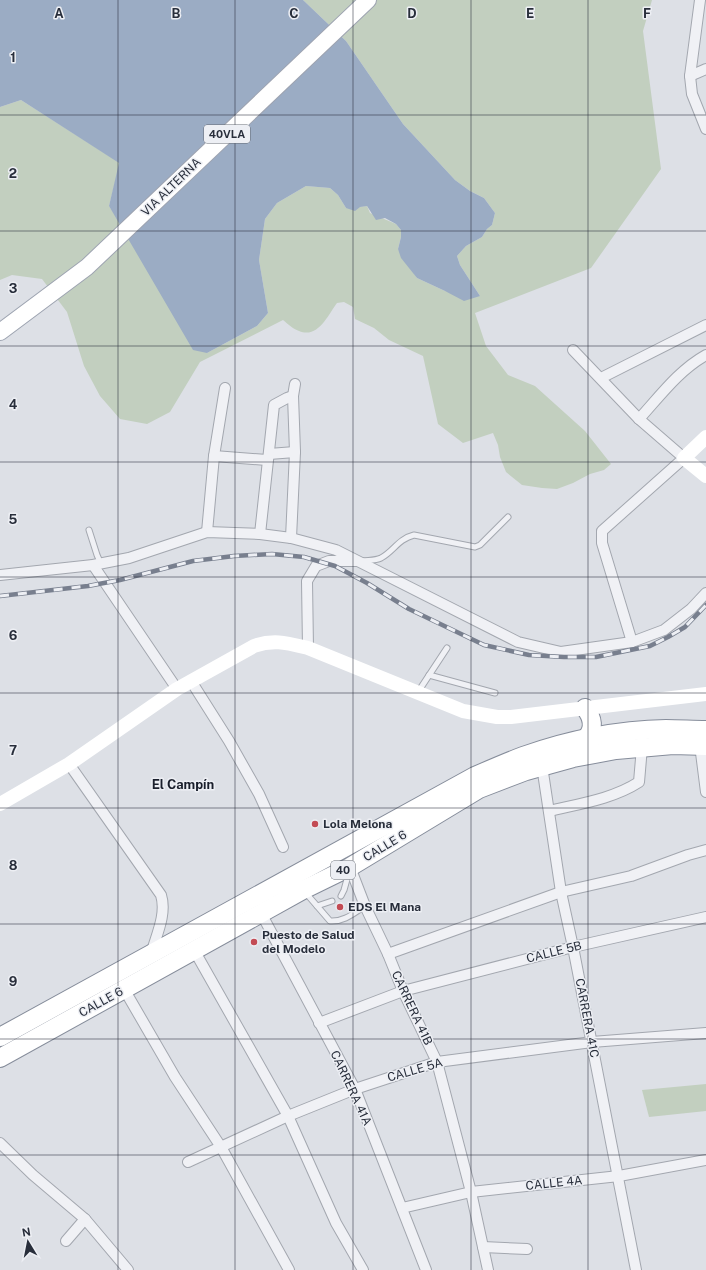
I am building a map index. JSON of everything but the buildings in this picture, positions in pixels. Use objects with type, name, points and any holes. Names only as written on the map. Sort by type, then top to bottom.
[{"type":"highway","points":[[585,708],[590,714],[592,720],[590,734],[586,738]]},
{"type":"highway","name":"CALLE 6","points":[[0,1037],[475,776],[522,756],[586,738],[626,732],[666,729],[704,740]]},
{"type":"highway","name":"CALLE 6","points":[[0,1058],[260,913],[350,867],[479,789],[542,766],[573,758],[616,750],[673,745],[704,740]]},
{"type":"main road","name":"VIA ALTERNA","points":[[0,332],[87,267],[368,0]]},
{"type":"main road","points":[[706,437],[684,458],[706,476]]},
{"type":"main road","points":[[2,801],[69,764],[177,689],[254,646],[264,642],[282,642],[308,648],[463,711],[496,717],[706,694]]},
{"type":"street","points":[[700,0],[690,76],[692,94],[706,129]]},
{"type":"street","points":[[690,76],[706,69]]},
{"type":"street","points":[[601,378],[706,325]]},
{"type":"street","points":[[573,350],[640,419],[684,458],[602,531],[602,543],[632,642]]},
{"type":"street","points":[[640,419],[672,382],[695,361],[706,356]]},
{"type":"street","points":[[291,538],[295,452],[293,396],[295,384]]},
{"type":"street","points":[[207,532],[214,456],[225,388]]},
{"type":"street","points":[[260,534],[274,405],[293,396]]},
{"type":"street","points":[[214,456],[268,457],[295,452]]},
{"type":"street","points":[[0,575],[97,564],[129,558],[207,532],[260,534],[291,538],[336,550],[518,642],[561,652],[632,642],[664,630],[692,609],[706,593]]},
{"type":"street","points":[[308,648],[307,581],[316,566],[329,561],[358,561]]},
{"type":"street","points":[[97,564],[177,689]]},
{"type":"street","points":[[191,681],[229,741],[259,794],[283,847]]},
{"type":"street","points":[[704,740],[706,792]]},
{"type":"street","points":[[549,811],[628,790],[639,782],[642,747]]},
{"type":"street","points":[[69,764],[161,895],[163,911],[151,954]]},
{"type":"street","name":"CARRERA 41C","points":[[542,766],[561,892],[619,1176],[636,1270]]},
{"type":"street","points":[[388,954],[561,892],[631,876],[706,850]]},
{"type":"street","name":"CARRERA 41B","points":[[350,867],[365,906],[437,1062],[471,1192],[488,1270]]},
{"type":"street","name":"CARRERA 41A","points":[[260,913],[355,1089],[426,1270]]},
{"type":"street","name":"CALLE 5B","points":[[319,1023],[403,991],[573,947],[706,917]]},
{"type":"street","points":[[194,950],[288,1116],[336,1223],[363,1270]]},
{"type":"street","points":[[124,988],[175,1077],[221,1147],[289,1270]]},
{"type":"street","name":"CALLE 5A","points":[[188,1162],[288,1116],[355,1089],[437,1062],[592,1042],[706,1033]]},
{"type":"street","points":[[0,1144],[33,1175],[85,1219],[128,1270]]},
{"type":"street","name":"CALLE 4A","points":[[402,1208],[471,1192],[619,1176],[706,1160]]},
{"type":"street","points":[[66,1241],[85,1219]]},
{"type":"street","points":[[483,1247],[528,1249]]},
{"type":"lane","points":[[358,561],[376,560],[382,558],[406,537],[414,535],[475,547],[480,545],[508,517]]},
{"type":"lane","points":[[89,530],[97,555],[97,564]]},
{"type":"lane","points":[[418,692],[447,648]]},
{"type":"lane","points":[[429,675],[495,693]]},
{"type":"lane","points":[[341,896],[350,867]]},
{"type":"lane","points":[[303,890],[330,921],[338,921],[348,917],[365,906]]},
{"type":"lane","points":[[317,906],[332,901]]},
{"type":"green space","points":[[303,0],[652,0],[643,31],[661,169],[591,268],[475,313],[486,346],[508,375],[535,386],[585,431],[611,464],[604,470],[590,474],[557,489],[522,485],[506,472],[493,433],[463,443],[438,424],[423,356],[389,340],[374,328],[355,319],[353,307],[344,302],[337,303],[322,324],[312,332],[306,333],[297,330],[283,320],[200,362],[170,412],[147,424],[120,419],[100,396],[84,366],[67,312],[42,279],[12,275],[0,280],[0,107],[21,100],[120,163],[109,206],[207,353],[257,326],[268,313],[259,260],[265,219],[277,203],[306,186],[330,188],[338,195],[346,208],[367,206],[370,213],[396,224],[401,230],[398,249],[417,278],[445,291],[480,296],[460,265],[457,256],[466,246],[482,237],[487,229],[492,225],[495,213],[484,198],[470,191],[455,180],[403,124],[346,41]]},
{"type":"green space","points":[[706,1084],[706,1111],[649,1117],[642,1090]]},
{"type":"water","points":[[0,0],[303,0],[346,41],[403,124],[455,180],[470,191],[484,198],[495,213],[492,225],[487,229],[482,237],[466,246],[457,256],[460,265],[480,296],[464,301],[417,278],[401,258],[398,249],[401,230],[396,224],[385,218],[376,220],[367,206],[360,207],[355,211],[346,208],[338,195],[330,188],[306,186],[277,203],[265,219],[259,260],[268,313],[257,326],[207,353],[193,350],[109,206],[119,163],[21,100],[0,107]]},
{"type":"railway","points":[[0,596],[88,586],[120,580],[193,561],[234,556],[272,554],[304,557],[335,566],[367,583],[409,609],[484,645],[529,655],[564,657],[596,657],[650,646],[685,627],[706,605]]},
{"type":"place","name":"Lola Melona","points":[[315,824]]},
{"type":"place","name":"EDS El Mana","points":[[340,907]]},
{"type":"place","name":"Puesto de Salud del Modelo","points":[[254,942]]},
{"type":"district","name":"El Campín","points":[[183,784]]}]
